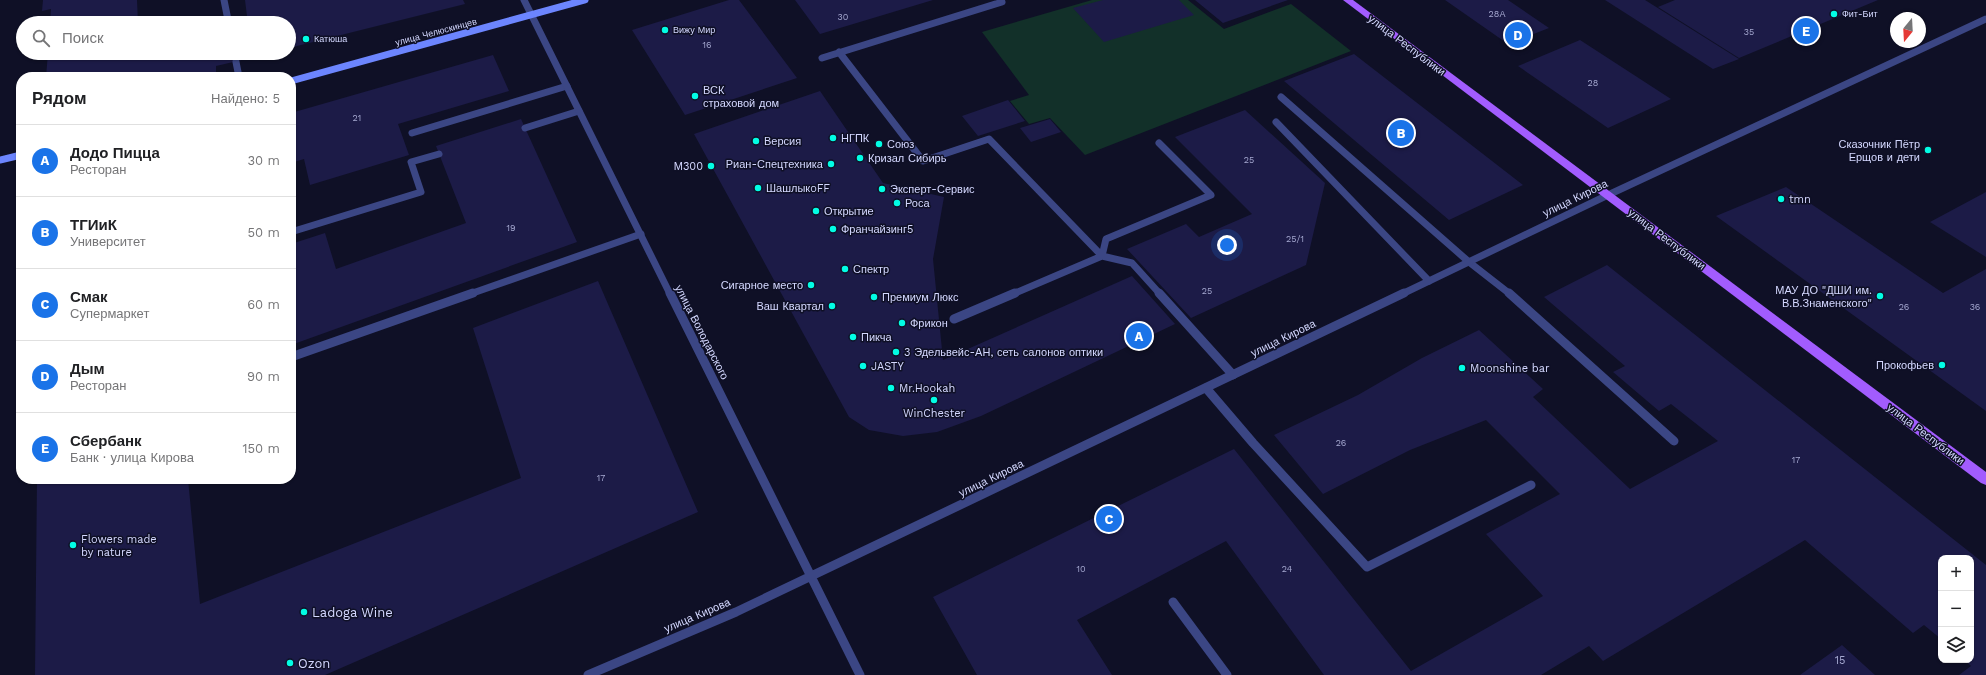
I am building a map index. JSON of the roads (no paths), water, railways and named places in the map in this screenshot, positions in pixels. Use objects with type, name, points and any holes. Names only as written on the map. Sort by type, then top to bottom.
[{"type":"main road","name":"улица Челюскинцев","points":[[296,80],[585,0]]},
{"type":"main road","name":"улица Республики","points":[[1347,0],[1986,479]]},
{"type":"main road","points":[[0,160],[16,156]]},
{"type":"street","points":[[224,0],[227,16]]},
{"type":"street","name":"улица Володарского","points":[[524,0],[860,675]]},
{"type":"street","points":[[822,58],[1002,2],[1000,0]]},
{"type":"street","name":"улица Кирова","points":[[588,675],[736,612],[1608,195],[1986,19]]},
{"type":"street","points":[[840,52],[923,160],[989,139],[1102,256],[1132,263],[1234,375]]},
{"type":"street","points":[[236,62],[238,72]]},
{"type":"street","points":[[412,133],[567,86]]},
{"type":"street","points":[[1281,97],[1469,262],[1526,306],[1674,441]]},
{"type":"street","points":[[525,128],[579,111]]},
{"type":"street","points":[[1276,122],[1429,281]]},
{"type":"street","points":[[1102,256],[1106,240],[1212,195],[1160,143]]},
{"type":"street","points":[[296,230],[420,192],[411,162],[439,154]]},
{"type":"street","points":[[296,356],[641,234]]},
{"type":"street","points":[[954,319],[1102,256]]},
{"type":"street","points":[[1206,388],[1258,448],[1367,567],[1530,485]]},
{"type":"street","points":[[1173,602],[1227,675]]},
{"type":"place","name":"Фит-Бит","points":[[1834,14]]},
{"type":"place","name":"Вижу Мир","points":[[665,30]]},
{"type":"place","name":"Сбербанк","points":[[1806,31]]},
{"type":"place","name":"Дым","points":[[1518,35]]},
{"type":"place","name":"Катюша","points":[[306,39]]},
{"type":"place","name":"ВСК страховой дом","points":[[695,96]]},
{"type":"place","name":"ТГИиК","points":[[1401,133]]},
{"type":"place","name":"НГПК","points":[[833,138]]},
{"type":"place","name":"Версия","points":[[756,141]]},
{"type":"place","name":"Союз","points":[[879,144]]},
{"type":"place","name":"Сказочник Пётр Ерщов и дети","points":[[1928,150]]},
{"type":"place","name":"Кризал Сибирь","points":[[860,158]]},
{"type":"place","name":"Риан-Спецтехника","points":[[831,164]]},
{"type":"place","name":"М300","points":[[711,166]]},
{"type":"place","name":"ШашлыкoFF","points":[[758,188]]},
{"type":"place","name":"Эксперт-Сервис","points":[[882,189]]},
{"type":"place","name":"tmn","points":[[1781,199]]},
{"type":"place","name":"Роса","points":[[897,203]]},
{"type":"place","name":"Открытие","points":[[816,211]]},
{"type":"place","name":"Франчайзинг5","points":[[833,229]]},
{"type":"place","name":"Спектр","points":[[845,269]]},
{"type":"place","name":"Сигарное место","points":[[811,285]]},
{"type":"place","name":"МАУ ДО \"ДШИ им. В.В.Знаменского\"","points":[[1880,296]]},
{"type":"place","name":"Премиум Люкс","points":[[874,297]]},
{"type":"place","name":"Ваш Квартал","points":[[832,306]]},
{"type":"place","name":"Фрикон","points":[[902,323]]},
{"type":"place","name":"Додо Пицца","points":[[1139,336]]},
{"type":"place","name":"Пикча","points":[[853,337]]},
{"type":"place","name":"3 Эдельвейс-АН, сеть салонов оптики","points":[[896,352]]},
{"type":"place","name":"Прокофьев","points":[[1942,365]]},
{"type":"place","name":"JASTY","points":[[863,366]]},
{"type":"place","name":"Moonshine bar","points":[[1462,368]]},
{"type":"place","name":"Mr.Hookah","points":[[891,388]]},
{"type":"place","name":"WinChester","points":[[934,400]]},
{"type":"place","name":"Смак","points":[[1109,519]]},
{"type":"place","name":"Flowers made by nature","points":[[73,545]]},
{"type":"place","name":"Ladoga Wine","points":[[304,612]]},
{"type":"place","name":"Ozon","points":[[290,663]]}]
